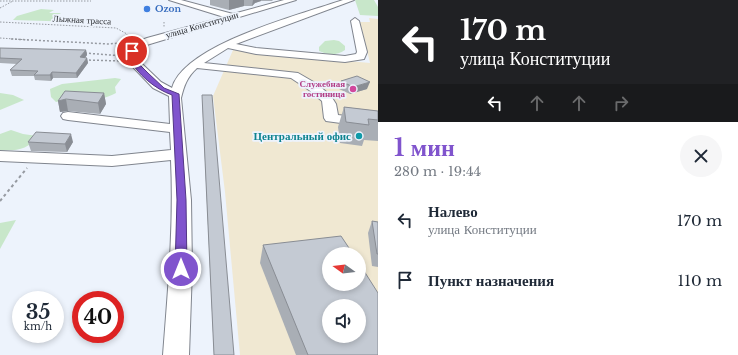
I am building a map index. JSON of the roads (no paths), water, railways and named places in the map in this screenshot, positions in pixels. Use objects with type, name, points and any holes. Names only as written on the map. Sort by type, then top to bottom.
[{"type":"street","points":[[173,0],[197,3],[231,16]]},
{"type":"street","name":"улица Конституции","points":[[175,94],[157,85],[133,60],[132,51],[137,45],[231,16],[292,0]]},
{"type":"street","points":[[242,48],[288,29],[323,10],[350,0]]},
{"type":"street","points":[[242,7],[255,10]]},
{"type":"street","points":[[176,355],[181,269],[182,200],[175,94],[181,81],[204,57],[226,45],[288,29],[336,14],[323,10]]},
{"type":"street","points":[[226,45],[264,51],[345,59],[356,58],[360,57],[362,52],[355,21]]},
{"type":"street","points":[[195,65],[290,74],[301,79],[327,99],[330,104],[331,118],[378,124]]},
{"type":"street","points":[[68,116],[178,129]]},
{"type":"street","points":[[0,156],[112,161],[180,154]]},
{"type":"place","name":"Ozon","points":[[147,9]]},
{"type":"place","name":"Служебная гостиница","points":[[353,89]]},
{"type":"place","name":"Центральный офис","points":[[359,136]]}]
